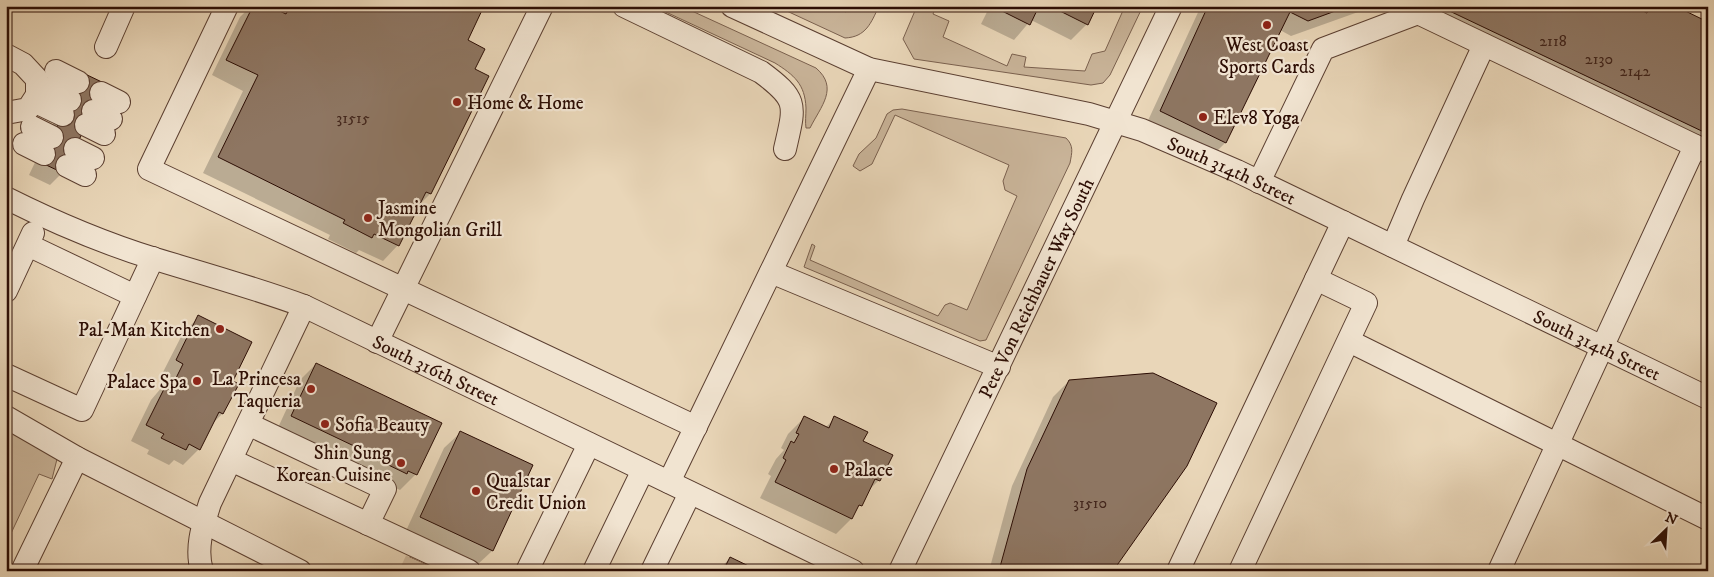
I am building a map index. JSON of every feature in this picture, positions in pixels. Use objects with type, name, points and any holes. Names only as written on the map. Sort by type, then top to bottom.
[{"type":"street","points":[[106,47],[124,6]]},
{"type":"street","points":[[228,6],[150,169],[696,427]]},
{"type":"street","points":[[377,342],[542,6]]},
{"type":"street","points":[[624,6],[761,72],[777,84],[788,95],[793,114],[785,149]]},
{"type":"street","name":"South 314th Street","points":[[732,6],[868,69],[1117,121],[1259,182],[1708,398]]},
{"type":"street","name":"Pete Von Reichbauer Way South","points":[[900,571],[1172,6]]},
{"type":"street","points":[[1259,182],[1323,49],[1418,12],[1702,149],[1602,347],[1499,571]]},
{"type":"street","points":[[1393,246],[1484,45]]},
{"type":"street","points":[[6,55],[23,64],[37,79],[37,95],[28,109],[6,113]]},
{"type":"street","points":[[669,482],[868,69]]},
{"type":"street","points":[[70,99],[49,88],[70,99]]},
{"type":"street","points":[[28,135],[48,146]]},
{"type":"street","name":"South 316th Street","points":[[6,198],[41,216],[153,258],[265,292],[304,306],[690,492],[840,568]]},
{"type":"street","points":[[6,291],[41,216]]},
{"type":"street","points":[[1178,571],[1342,222]]},
{"type":"street","points":[[28,245],[135,296]]},
{"type":"street","points":[[6,375],[82,410],[153,258]]},
{"type":"street","points":[[771,272],[999,367]]},
{"type":"street","points":[[1240,571],[1366,303],[1316,279]]},
{"type":"street","points":[[202,571],[199,548],[210,503],[304,306]]},
{"type":"street","points":[[1349,341],[1708,519]]},
{"type":"street","points":[[6,417],[77,458],[300,571]]},
{"type":"street","points":[[248,424],[385,489],[368,524]]},
{"type":"street","points":[[527,571],[589,444]]},
{"type":"street","points":[[22,571],[77,458]]},
{"type":"street","points":[[231,460],[368,524],[440,563]]},
{"type":"street","points":[[594,571],[644,470]]},
{"type":"street","points":[[652,571],[690,492]]},
{"type":"shaded area","points":[[653,6],[681,6],[816,68],[823,75],[827,90],[823,105],[810,128],[806,128],[806,108],[801,86],[788,72],[775,63]]},
{"type":"shaded area","points":[[776,6],[833,6],[846,12],[849,6],[879,6],[863,32],[845,38]]},
{"type":"shaded area","points":[[917,6],[936,6],[933,14],[949,21],[943,37],[1007,66],[1012,54],[1026,57],[1024,67],[1085,71],[1092,54],[1105,51],[1125,6],[1143,6],[1110,75],[1103,83],[1091,85],[914,59],[903,39]]},
{"type":"shaded area","points":[[902,109],[1066,138],[1069,141],[1072,152],[1070,163],[986,340],[980,341],[804,267],[812,244],[815,246],[810,260],[938,316],[945,305],[950,303],[967,310],[1017,196],[1005,190],[1003,181],[1009,165],[895,115],[872,164],[860,171],[853,166],[859,154],[876,138],[887,114],[893,110]]},
{"type":"shaded area","points":[[6,430],[57,459],[52,479],[39,474],[6,544]]},
{"type":"building","points":[[253,6],[269,6],[286,14],[290,6],[484,6],[468,40],[485,49],[475,69],[489,76],[431,194],[426,192],[399,246],[374,234],[372,238],[343,223],[345,220],[218,157],[258,75],[226,60]]},
{"type":"building","points":[[997,6],[1039,6],[1030,25],[996,8]]},
{"type":"building","points":[[1050,6],[1097,6],[1088,25]]},
{"type":"building","points":[[1208,6],[1349,6],[1308,21],[1290,12],[1226,143],[1160,111]]},
{"type":"building","points":[[1439,6],[1633,6],[1647,13],[1651,6],[1675,6],[1708,22],[1708,134]]},
{"type":"building","points":[[83,73],[106,84],[63,173],[40,162]]},
{"type":"building","points":[[198,315],[252,342],[233,381],[239,384],[223,414],[219,412],[200,450],[189,444],[186,450],[161,438],[164,434],[146,425],[167,383],[172,386],[183,364],[176,360]]},
{"type":"building","points":[[316,363],[442,423],[417,475],[408,471],[407,474],[374,458],[375,456],[291,416]]},
{"type":"building","points":[[1153,373],[1217,403],[1187,466],[1113,571],[1012,571],[1000,567],[1027,469],[1069,380]]},
{"type":"building","name":"Palace","points":[[804,416],[829,428],[834,416],[868,432],[863,441],[893,455],[880,481],[875,479],[862,506],[859,505],[852,519],[775,482],[786,460],[783,458],[791,441],[794,443],[799,434],[796,433]]},
{"type":"building","name":"Qualstar Credit Union","points":[[460,431],[533,465],[493,551],[420,517]]},
{"type":"building","points":[[409,557],[424,564],[438,571],[403,571]]},
{"type":"building","points":[[730,557],[759,571],[723,571]]},
{"type":"tunnel","points":[[411,571],[416,560]]},
{"type":"place","name":"West Coast Sports Cards","points":[[1267,25]]},
{"type":"place","name":"Home & Home","points":[[457,102]]},
{"type":"place","name":"Elev8 Yoga","points":[[1203,117]]},
{"type":"place","name":"Jasmine Mongolian Grill","points":[[368,218]]},
{"type":"place","name":"Pal-Man Kitchen","points":[[220,329]]},
{"type":"place","name":"Palace Spa","points":[[197,381]]},
{"type":"place","name":"La Princesa Taqueria","points":[[311,389]]},
{"type":"place","name":"Sofia Beauty","points":[[325,424]]},
{"type":"place","name":"Shin Sung Korean Cuisine","points":[[401,463]]},
{"type":"place","name":"Palace","points":[[834,469]]},
{"type":"place","name":"Qualstar Credit Union","points":[[476,491]]}]
